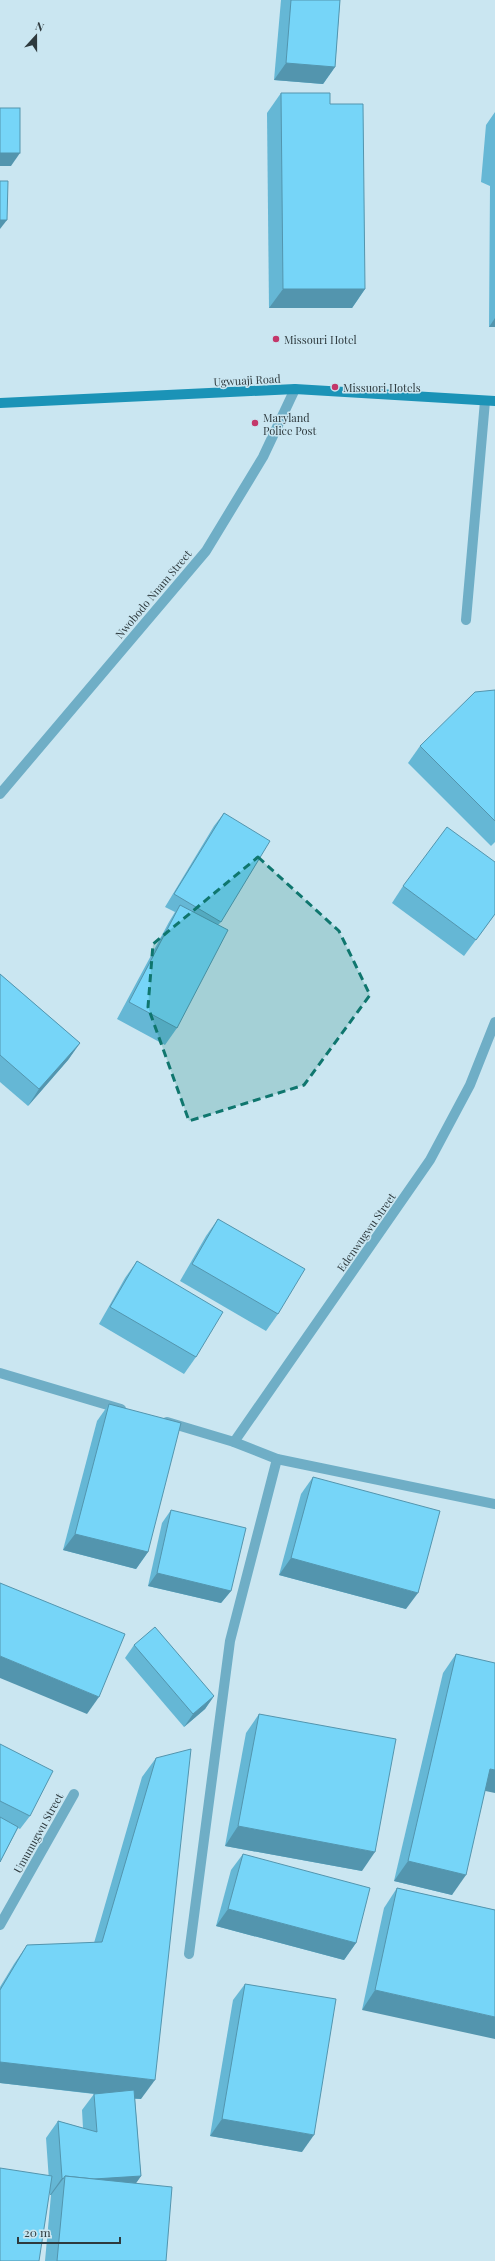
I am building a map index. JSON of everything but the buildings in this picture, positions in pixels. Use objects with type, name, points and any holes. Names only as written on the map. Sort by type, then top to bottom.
[{"type":"main road","name":"Ugwuaji Road","points":[[0,403],[295,389],[490,401]]},
{"type":"street","name":"Nwobodo Nnam Street","points":[[0,794],[206,551],[263,457],[295,389]]},
{"type":"street","points":[[466,620],[490,401]]},
{"type":"street","name":"Edenwugwu Street","points":[[234,1442],[430,1160],[470,1085],[495,1022]]},
{"type":"street","points":[[0,1373],[128,1411]]},
{"type":"street","points":[[158,1420],[234,1442],[277,1459],[495,1504]]},
{"type":"street","points":[[189,1954],[230,1641],[277,1459]]},
{"type":"street","name":"Umunugwu Street","points":[[0,1925],[74,1794]]},
{"type":"highlighted area","points":[[258,857],[339,931],[370,995],[304,1085],[189,1121],[148,1007],[153,944]]},
{"type":"place","name":"Missouri Hotel","points":[[276,339]]},
{"type":"place","name":"Missuori Hotels","points":[[335,387]]},
{"type":"place","name":"Maryland Police Post","points":[[255,423]]}]
